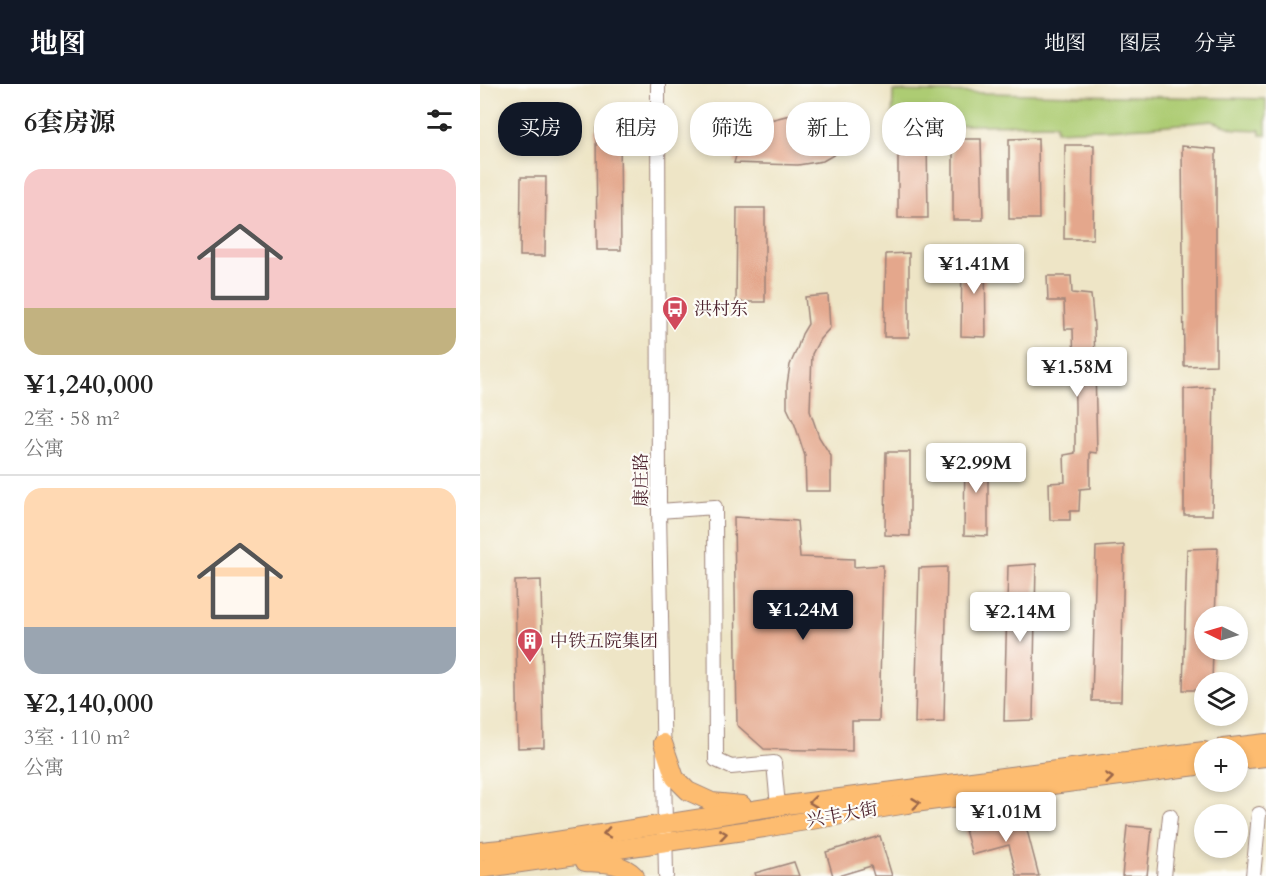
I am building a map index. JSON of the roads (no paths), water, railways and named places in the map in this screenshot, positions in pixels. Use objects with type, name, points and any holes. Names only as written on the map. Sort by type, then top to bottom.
[{"type":"main road","points":[[663,743],[675,778],[688,791],[712,802],[773,807]]},
{"type":"main road","points":[[1248,745],[1266,743]]},
{"type":"main road","name":"兴丰大街","points":[[480,851],[773,807],[1194,752]]},
{"type":"main road","points":[[1248,759],[1266,756]]},
{"type":"main road","name":"兴丰大街","points":[[480,869],[764,828],[907,804],[1194,766]]},
{"type":"main road","points":[[566,857],[582,862],[612,864],[629,870],[635,876]]},
{"type":"street","name":"康庄路","points":[[658,84],[659,511],[666,876]]},
{"type":"street","points":[[659,511],[715,507],[716,760],[731,767],[774,763],[773,807]]},
{"type":"street","points":[[1253,876],[1259,814]]},
{"type":"street","points":[[1164,876],[1170,816]]},
{"type":"place","name":"洪村东","points":[[675,332]]},
{"type":"place","name":"中铁五院集团","points":[[530,664]]}]
